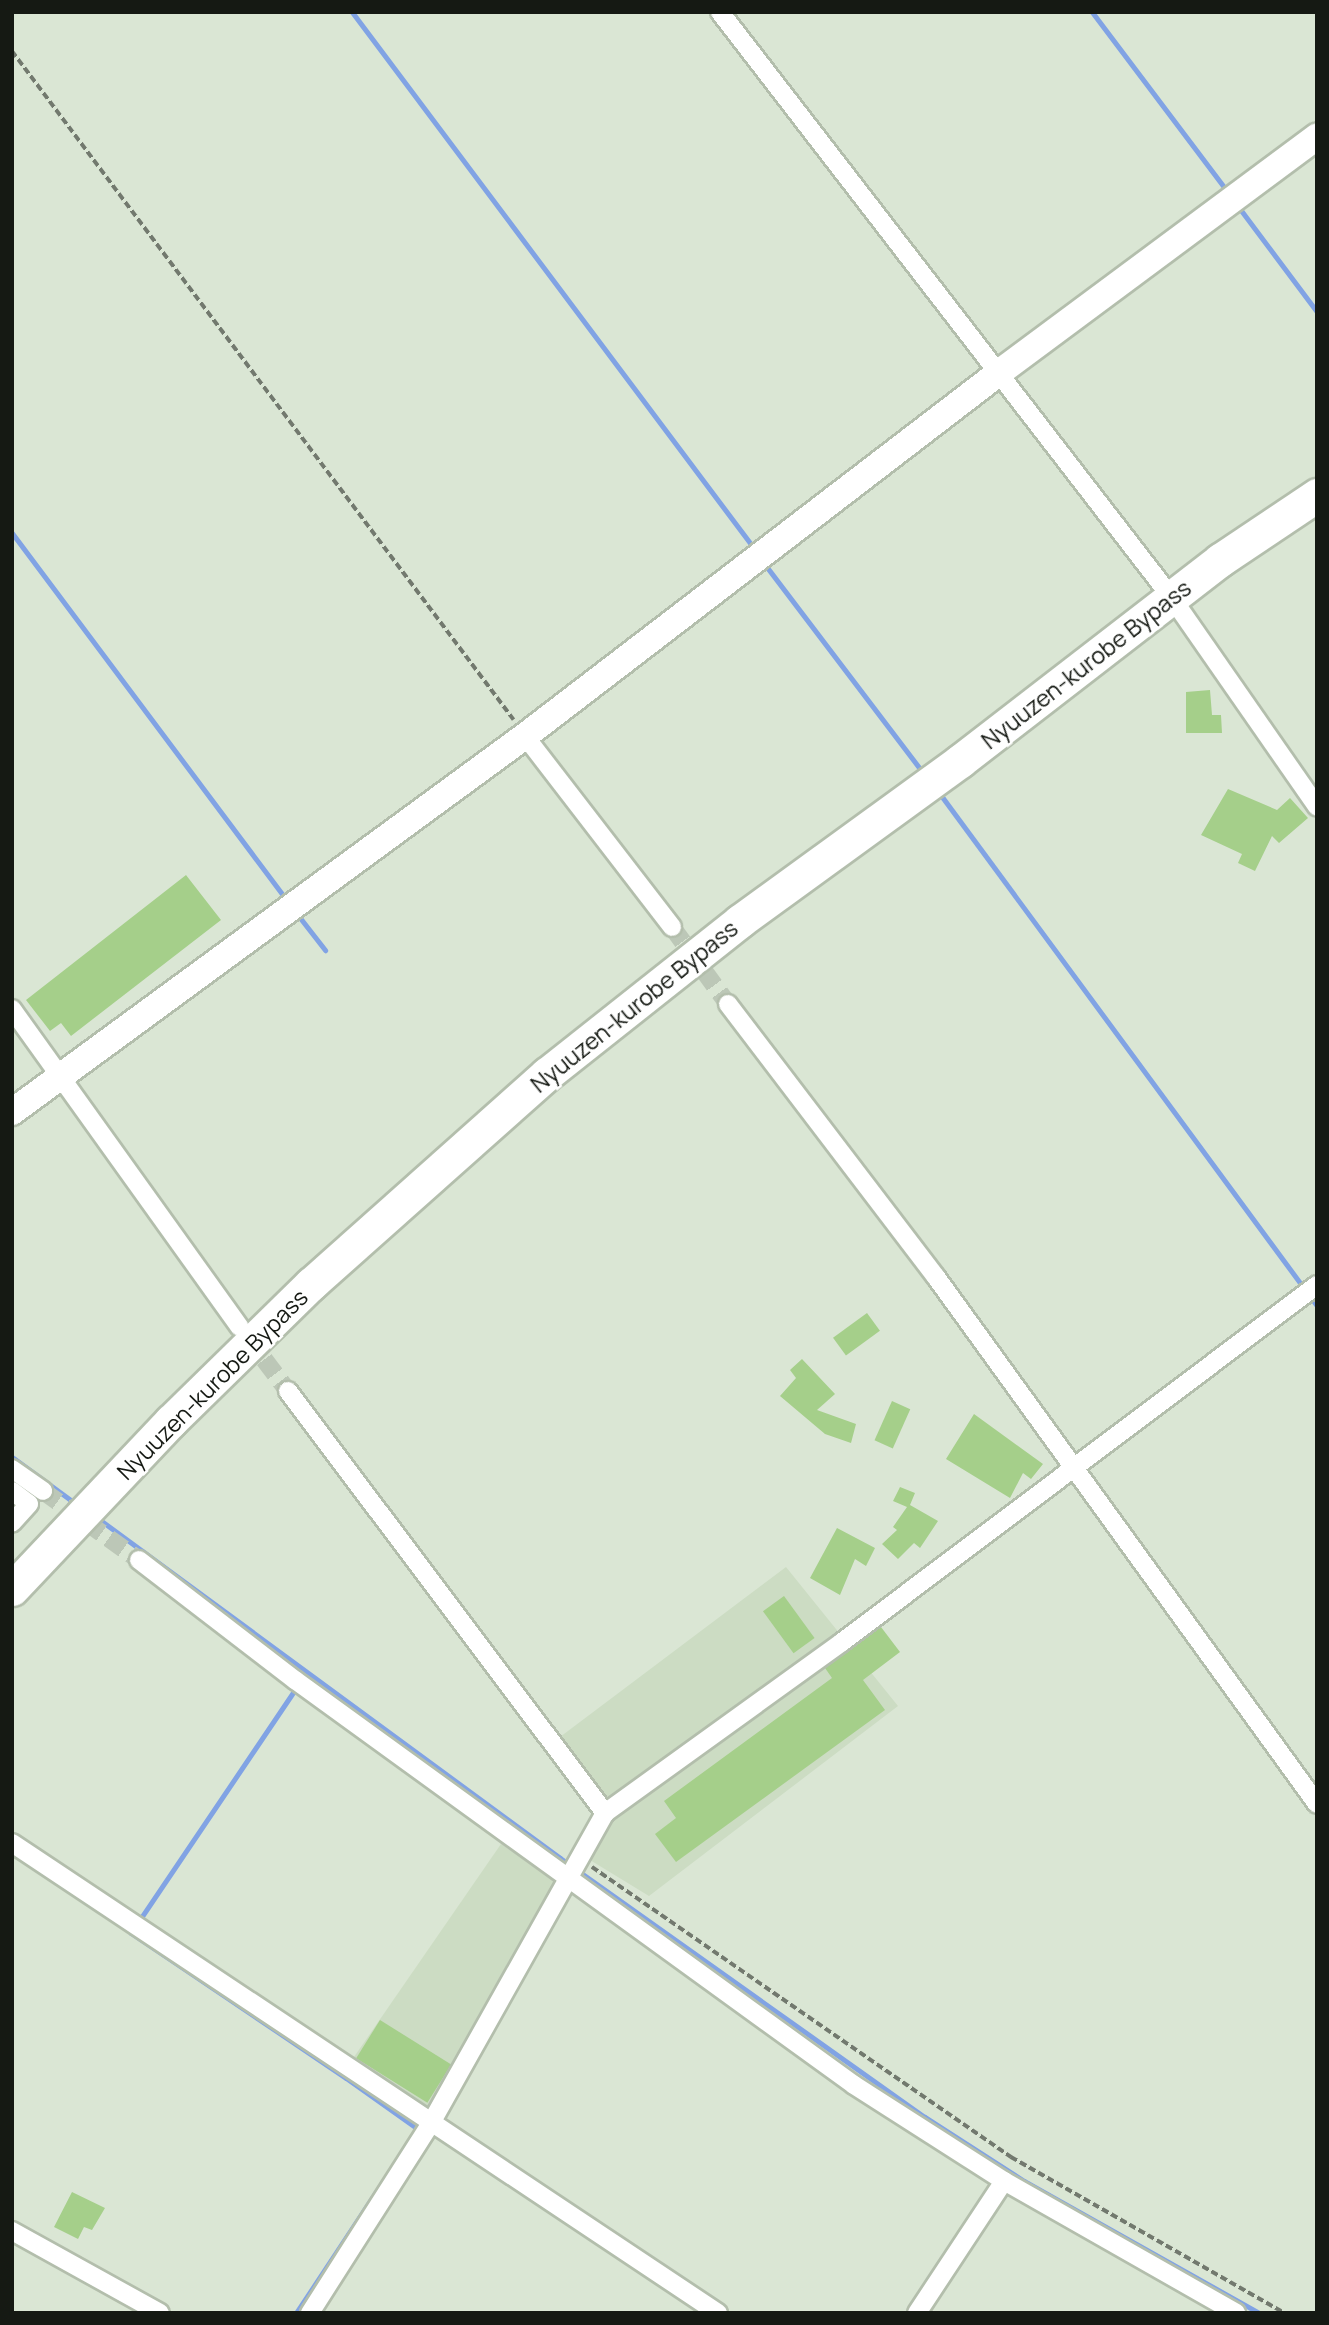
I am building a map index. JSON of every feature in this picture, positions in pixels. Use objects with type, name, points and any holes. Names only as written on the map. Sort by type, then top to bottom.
[{"type":"highway","name":"Nyuuzen-kurobe Bypass","points":[[12,1589],[171,1422],[311,1284],[547,1074],[740,921],[960,761],[1172,598],[1317,495]]},
{"type":"street","points":[[720,12],[996,374],[1172,598],[1317,807]]},
{"type":"street","points":[[12,1112],[525,736],[996,374],[1317,137]]},
{"type":"street","points":[[525,736],[672,928]]},
{"type":"street","points":[[728,1004],[1074,1467],[1317,1804]]},
{"type":"street","points":[[12,1009],[240,1326]]},
{"type":"street","points":[[310,2313],[431,2123],[605,1813],[1317,1285]]},
{"type":"street","points":[[288,1391],[605,1813]]},
{"type":"street","points":[[12,1469],[43,1491]]},
{"type":"street","points":[[12,1491],[29,1504],[12,1523]]},
{"type":"street","points":[[139,1560],[568,1880],[866,2092],[1004,2181],[1236,2313]]},
{"type":"street","points":[[12,1843],[718,2313]]},
{"type":"street","points":[[917,2313],[1004,2181]]},
{"type":"street","points":[[12,2231],[160,2313]]},
{"type":"path","points":[[12,51],[525,736]]},
{"type":"path","points":[[579,1858],[1011,2157],[1285,2313]]},
{"type":"shaded area","points":[[786,1567],[898,1706],[649,1896],[590,1860],[614,1815],[560,1737]]},
{"type":"shaded area","points":[[501,1844],[559,1882],[431,2110],[354,2057]]},
{"type":"building","points":[[1210,690],[1212,715],[1221,715],[1222,733],[1186,733],[1186,692]]},
{"type":"building","points":[[1228,789],[1277,810],[1290,798],[1308,818],[1279,843],[1272,836],[1255,871],[1238,863],[1242,854],[1201,835]]},
{"type":"building","points":[[186,875],[221,920],[71,1036],[61,1023],[50,1031],[26,1000]]},
{"type":"building","points":[[867,1313],[880,1331],[846,1355],[833,1338]]},
{"type":"building","points":[[802,1359],[835,1394],[817,1410],[856,1424],[851,1443],[825,1434],[780,1396],[796,1378],[790,1370]]},
{"type":"building","points":[[892,1401],[910,1409],[893,1448],[875,1440]]},
{"type":"building","points":[[974,1414],[1043,1464],[1031,1479],[1023,1473],[1010,1498],[946,1459]]},
{"type":"building","points":[[900,1487],[915,1493],[910,1505],[938,1521],[920,1548],[914,1543],[898,1559],[882,1544],[897,1530],[893,1527],[907,1507],[893,1501]]},
{"type":"building","points":[[837,1528],[875,1548],[866,1566],[855,1559],[840,1595],[810,1578]]},
{"type":"building","points":[[784,1596],[815,1638],[794,1653],[763,1611]]},
{"type":"building","points":[[881,1627],[900,1652],[863,1680],[885,1710],[676,1862],[655,1834],[676,1818],[664,1801],[832,1678],[825,1668]]},
{"type":"building","points":[[380,2020],[451,2065],[427,2103],[356,2058]]},
{"type":"building","points":[[72,2192],[105,2208],[92,2230],[84,2227],[78,2239],[54,2227]]},
{"type":"waterway","points":[[352,12],[756,551]]},
{"type":"waterway","points":[[1092,12],[1229,194]]},
{"type":"waterway","points":[[1237,205],[1317,312]]},
{"type":"waterway","points":[[12,533],[287,900]]},
{"type":"waterway","points":[[763,562],[924,774]]},
{"type":"waterway","points":[[937,790],[1317,1306]]},
{"type":"waterway","points":[[297,914],[325,950]]},
{"type":"waterway","points":[[12,1457],[76,1504]]},
{"type":"waterway","points":[[96,1517],[560,1858],[925,2117],[1024,2181],[1259,2313]]},
{"type":"waterway","points":[[298,1685],[131,1933],[346,2078],[418,2129],[416,2132]]},
{"type":"waterway","points":[[296,2313],[385,2178]]},
{"type":"tunnel","points":[[672,927],[728,1004]]},
{"type":"tunnel","points":[[248,1338],[288,1391]]},
{"type":"tunnel","points":[[43,1491],[139,1560]]}]
